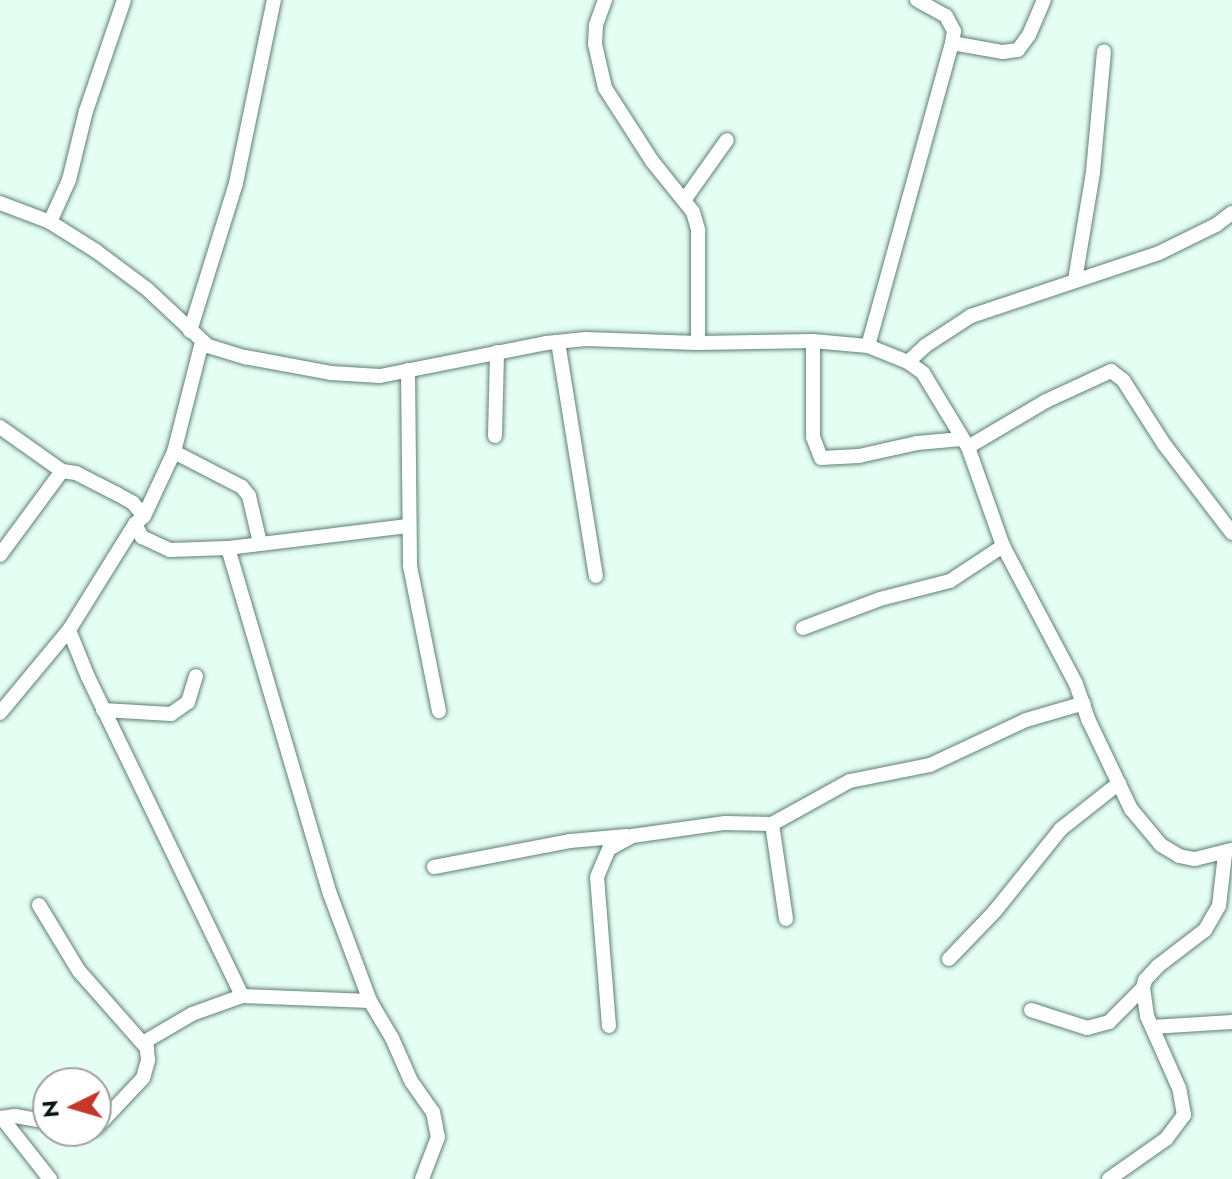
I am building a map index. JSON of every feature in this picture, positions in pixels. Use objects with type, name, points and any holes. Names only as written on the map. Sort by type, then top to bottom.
[{"type":"street","points":[[50,222],[69,180],[86,111],[124,0]]},
{"type":"street","points":[[190,331],[236,183],[274,0]]},
{"type":"street","points":[[605,0],[596,25],[595,44],[605,88],[652,161],[685,199],[698,230],[698,343]]},
{"type":"street","points":[[868,346],[954,31],[946,16],[917,0]]},
{"type":"street","points":[[952,43],[1003,52],[1018,50],[1029,35],[1044,0]]},
{"type":"street","points":[[1075,280],[1093,172],[1104,52]]},
{"type":"street","points":[[685,199],[727,140]]},
{"type":"street","points":[[0,203],[50,222],[147,289],[202,342],[245,357],[331,373],[380,376],[558,342],[813,341],[868,346],[908,362],[923,373],[965,443],[1003,546],[1084,703],[1131,809],[1161,845],[1179,856],[1195,859],[1228,852],[1219,906],[1205,930],[1158,966],[1145,980],[1143,988],[1152,1027],[1179,1088],[1184,1115],[1166,1139],[1109,1179]]},
{"type":"street","points":[[908,362],[925,346],[971,316],[1159,253],[1216,225],[1232,213]]},
{"type":"street","points":[[813,341],[813,437],[821,458],[965,443],[1111,371],[1123,380],[1164,444],[1232,533]]},
{"type":"street","points":[[0,713],[69,630],[140,520],[174,452],[202,342]]},
{"type":"street","points":[[558,342],[596,576]]},
{"type":"street","points":[[495,436],[497,352]]},
{"type":"street","points":[[408,370],[407,526],[410,566],[439,711]]},
{"type":"street","points":[[0,427],[62,471],[76,473],[133,503],[140,520],[142,537],[170,550],[228,548],[407,526]]},
{"type":"street","points":[[174,452],[242,487],[249,496],[260,543]]},
{"type":"street","points":[[0,555],[62,471]]},
{"type":"street","points":[[803,628],[880,599],[950,581],[1003,546]]},
{"type":"street","points":[[228,548],[311,834],[370,1001],[392,1038],[411,1081],[433,1112],[438,1137],[422,1179]]},
{"type":"street","points":[[69,630],[103,710],[242,996]]},
{"type":"street","points":[[103,710],[171,714],[188,702],[196,676]]},
{"type":"street","points":[[434,867],[570,841],[725,823],[772,824],[850,781],[930,765],[1026,720],[1084,703]]},
{"type":"street","points":[[949,959],[995,911],[1061,829],[1119,783]]},
{"type":"street","points":[[772,824],[786,919]]},
{"type":"street","points":[[609,1026],[597,877],[609,849],[632,836]]},
{"type":"street","points":[[39,905],[79,971],[147,1048]]},
{"type":"street","points":[[1031,1010],[1087,1028],[1109,1022],[1143,988]]},
{"type":"street","points":[[112,1111],[143,1078],[146,1041],[192,1014],[242,996],[370,1001]]},
{"type":"street","points":[[1152,1027],[1232,1022]]},
{"type":"street","points":[[1,1118],[32,1121]]},
{"type":"street","points":[[1,1118],[50,1179]]}]
